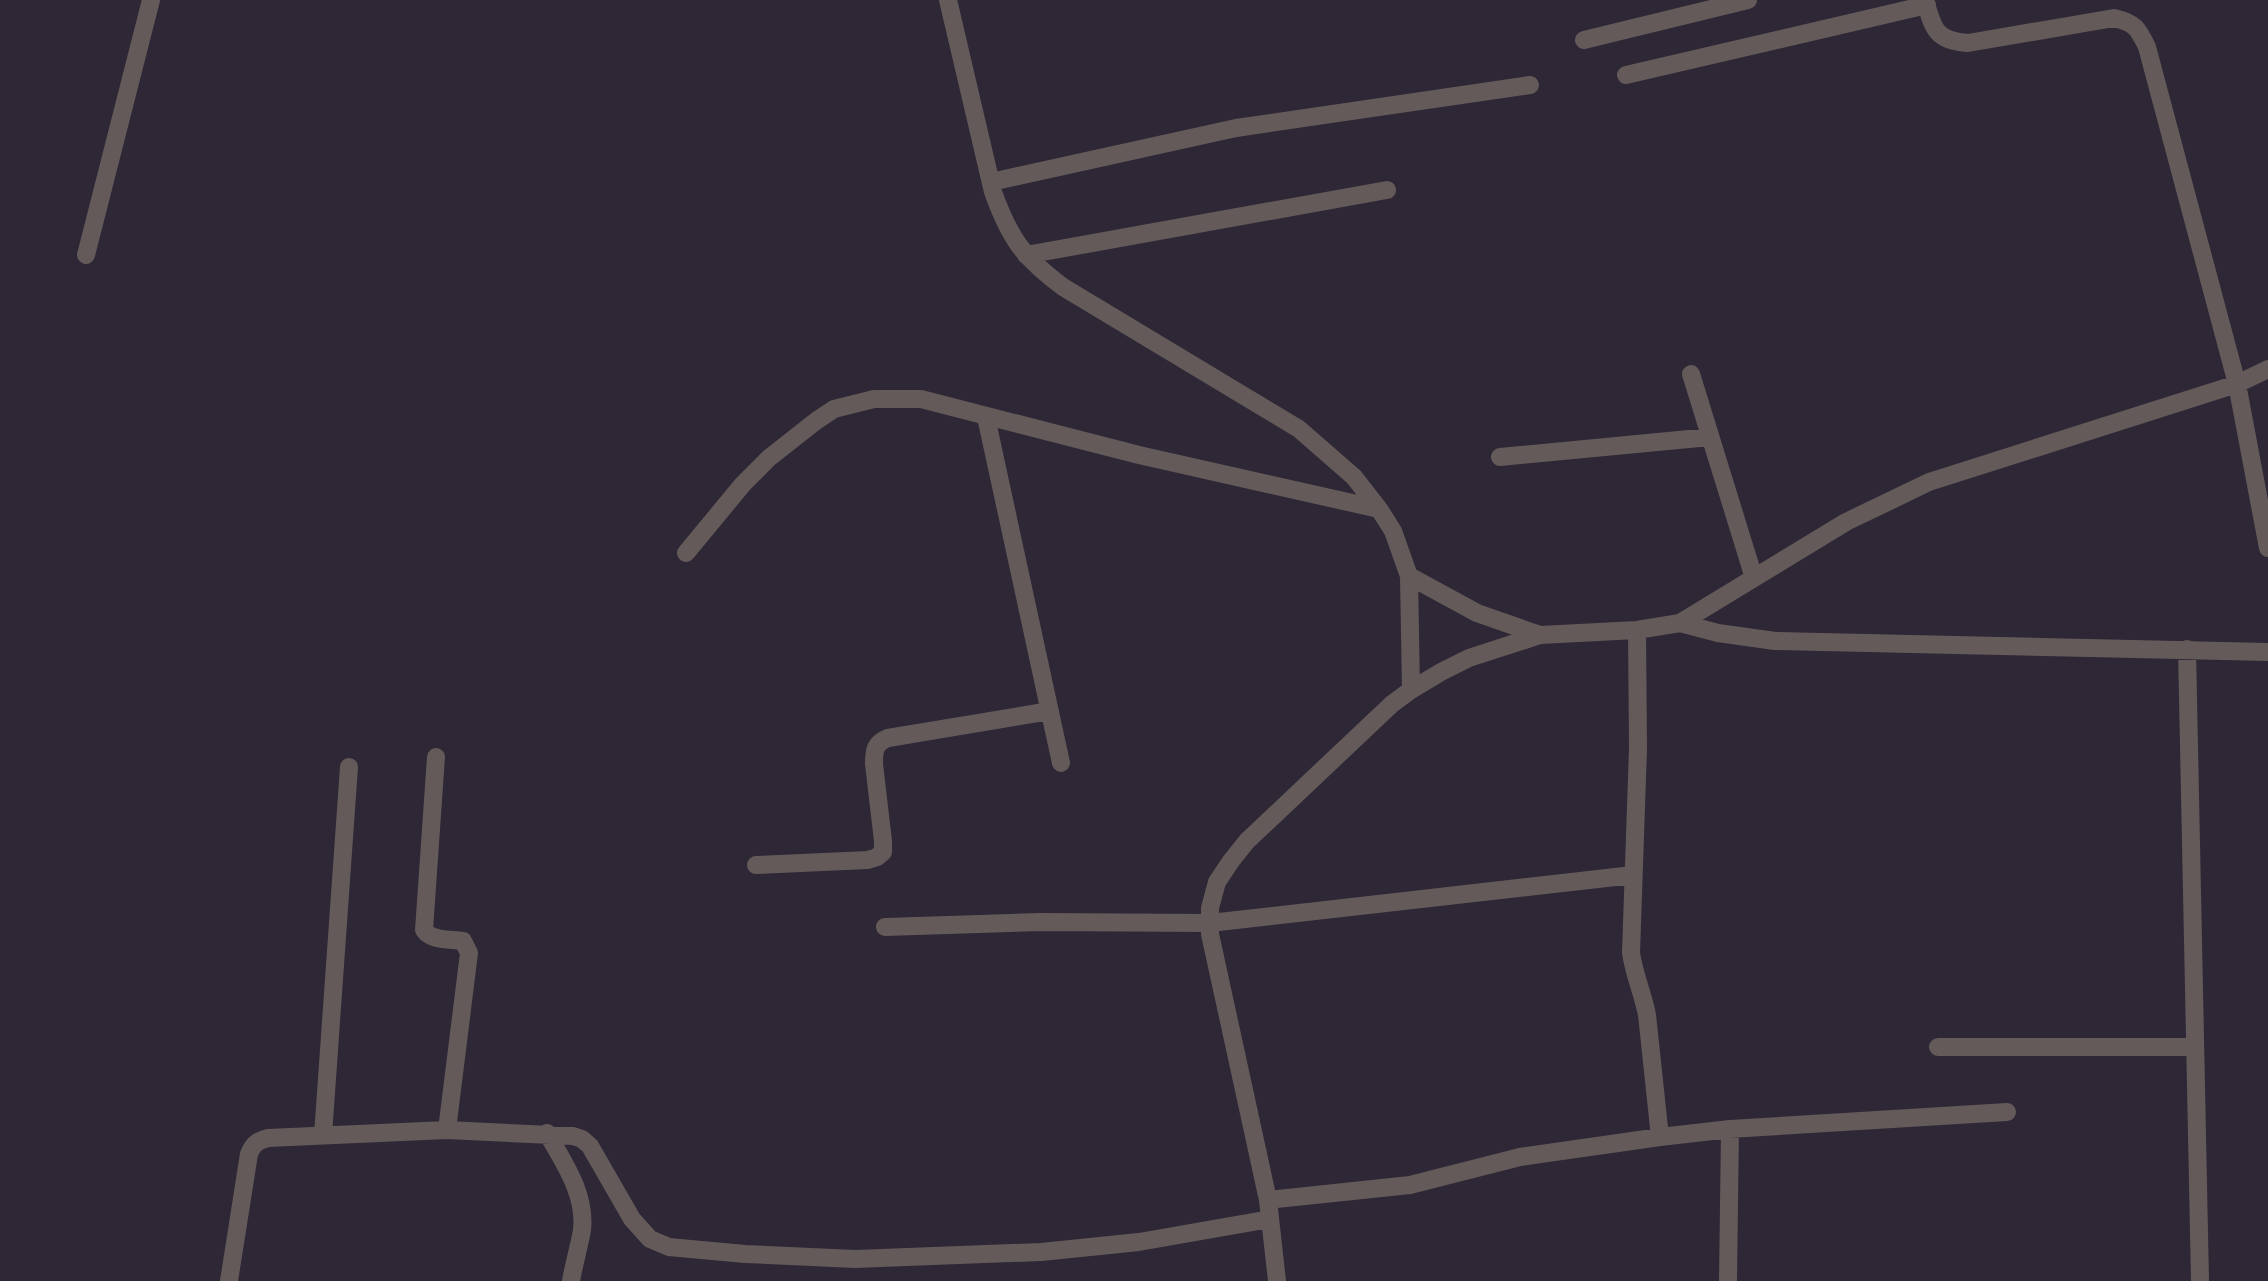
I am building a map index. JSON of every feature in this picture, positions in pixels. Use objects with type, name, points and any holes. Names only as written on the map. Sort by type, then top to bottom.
[{"type":"street","points":[[86,255],[151,0]]},
{"type":"street","points":[[948,0],[991,182],[1003,219],[1018,247],[1063,287],[1299,429],[1354,477],[1393,531],[1409,576],[1412,690]]},
{"type":"street","points":[[1584,40],[1748,0]]},
{"type":"street","points":[[1626,75],[1926,3],[1937,33],[1950,42],[1968,43],[2115,18],[2130,22],[2140,31],[2147,47],[2237,384],[2268,548]]},
{"type":"street","points":[[991,182],[1236,128],[1530,85]]},
{"type":"street","points":[[1026,255],[1387,190]]},
{"type":"street","points":[[1277,1281],[1269,1200],[1210,934],[1210,908],[1217,882],[1247,841],[1392,704],[1442,672],[1469,658],[1540,635],[1637,630],[1680,623],[1846,522],[1929,482],[2237,384],[2268,369]]},
{"type":"street","points":[[1691,374],[1754,578]]},
{"type":"street","points":[[686,553],[757,470],[816,421],[834,409],[874,399],[921,399],[1151,458],[1379,509]]},
{"type":"street","points":[[986,417],[1061,764]]},
{"type":"street","points":[[1500,457],[1710,437]]},
{"type":"street","points":[[1409,576],[1477,613],[1540,635]]},
{"type":"street","points":[[1680,623],[1718,633],[1775,641],[2268,652]]},
{"type":"street","points":[[1637,630],[1638,748],[1631,953],[1633,971],[1643,996],[1647,1015],[1660,1137]]},
{"type":"street","points":[[2187,649],[2200,1281]]},
{"type":"street","points":[[756,866],[878,858],[883,852],[883,841],[874,764],[874,751],[878,742],[888,738],[1050,711]]},
{"type":"street","points":[[436,757],[424,930],[428,936],[435,938],[463,941],[469,953],[447,1130]]},
{"type":"street","points":[[323,1135],[349,767]]},
{"type":"street","points":[[885,927],[1040,922],[1210,923],[1633,875]]},
{"type":"street","points":[[1938,1047],[2195,1047]]},
{"type":"street","points":[[1269,1200],[1410,1185],[1520,1157],[1660,1137],[1730,1129],[2007,1112]]},
{"type":"street","points":[[1728,1281],[1730,1129]]},
{"type":"street","points":[[229,1281],[249,1154],[252,1145],[258,1140],[268,1138],[447,1130],[573,1136],[582,1139],[590,1146],[636,1224],[650,1239],[669,1247],[745,1254],[855,1259],[1041,1252],[1139,1242],[1270,1219]]},
{"type":"street","points":[[547,1133],[572,1175],[581,1212],[582,1229],[571,1281]]}]
